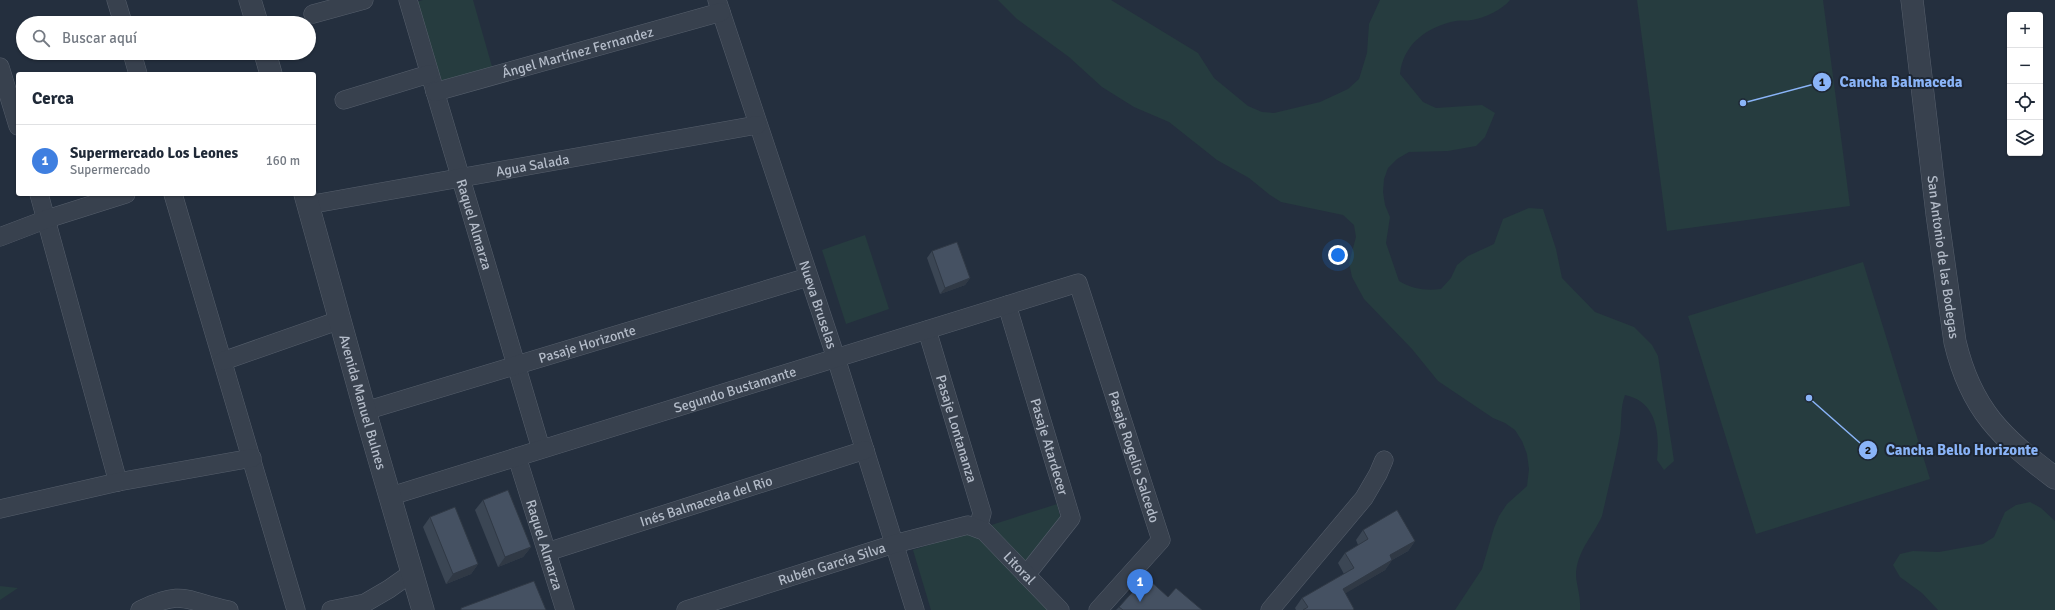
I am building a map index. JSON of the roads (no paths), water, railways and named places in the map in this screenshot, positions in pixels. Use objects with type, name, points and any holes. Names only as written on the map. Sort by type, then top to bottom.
[{"type":"street","points":[[116,0],[121,16]]},
{"type":"street","points":[[250,0],[255,16]]},
{"type":"street","points":[[313,14],[364,0]]},
{"type":"street","name":"Raquel Almarza","points":[[408,0],[541,449]]},
{"type":"street","name":"San Antonio de las Bodegas","points":[[1912,0],[1938,221],[1954,342],[1959,359],[1972,392],[1993,425],[2021,452],[2055,478]]},
{"type":"street","name":"Ángel Martínez Fernandez","points":[[435,92],[719,6]]},
{"type":"street","name":"Nueva Bruselas","points":[[719,6],[757,125],[836,358],[915,610]]},
{"type":"street","points":[[134,60],[137,72]]},
{"type":"street","points":[[267,60],[270,72]]},
{"type":"street","points":[[0,67],[16,119]]},
{"type":"street","points":[[344,100],[429,74]]},
{"type":"street","name":"Agua Salada","points":[[307,199],[460,178],[757,125]]},
{"type":"street","points":[[40,196],[118,482]]},
{"type":"street","points":[[0,237],[47,219],[120,196]]},
{"type":"street","points":[[174,196],[296,610]]},
{"type":"street","name":"Avenida Manuel Bulnes","points":[[307,199],[365,411],[424,610]]},
{"type":"street","name":"Pasaje Horizonte","points":[[365,411],[808,277]]},
{"type":"street","name":"Segundo Bustamante","points":[[391,496],[1078,283]]},
{"type":"street","name":"Pasaje Rogelio Salcedo","points":[[1078,283],[1161,540],[1098,610]]},
{"type":"street","name":"Pasaje Atardecer","points":[[1007,305],[1071,518],[1026,575]]},
{"type":"street","points":[[223,362],[340,320]]},
{"type":"street","name":"Pasaje Lontananza","points":[[927,330],[982,513],[978,528]]},
{"type":"street","name":"Inés Balmaceda del Rio","points":[[547,552],[865,450]]},
{"type":"street","name":"Raquel Almarza","points":[[517,457],[565,610]]},
{"type":"street","points":[[0,508],[118,482],[252,458]]},
{"type":"street","points":[[1270,610],[1364,498],[1378,474],[1384,460]]},
{"type":"street","name":"Rubén García Silva","points":[[686,610],[894,544],[968,525],[978,528]]},
{"type":"street","name":"Litoral","points":[[978,528],[984,531],[1060,610]]},
{"type":"street","points":[[331,610],[364,603],[389,589],[413,572]]},
{"type":"street","points":[[140,610],[164,600],[179,597],[193,599],[211,606],[229,610]]},
{"type":"place","name":"Cancha Balmaceda","points":[[1743,103]]},
{"type":"place","name":"Cancha Bello Horizonte","points":[[1809,398]]},
{"type":"place","name":"Supermercado Los Leones","points":[[1140,602]]}]
